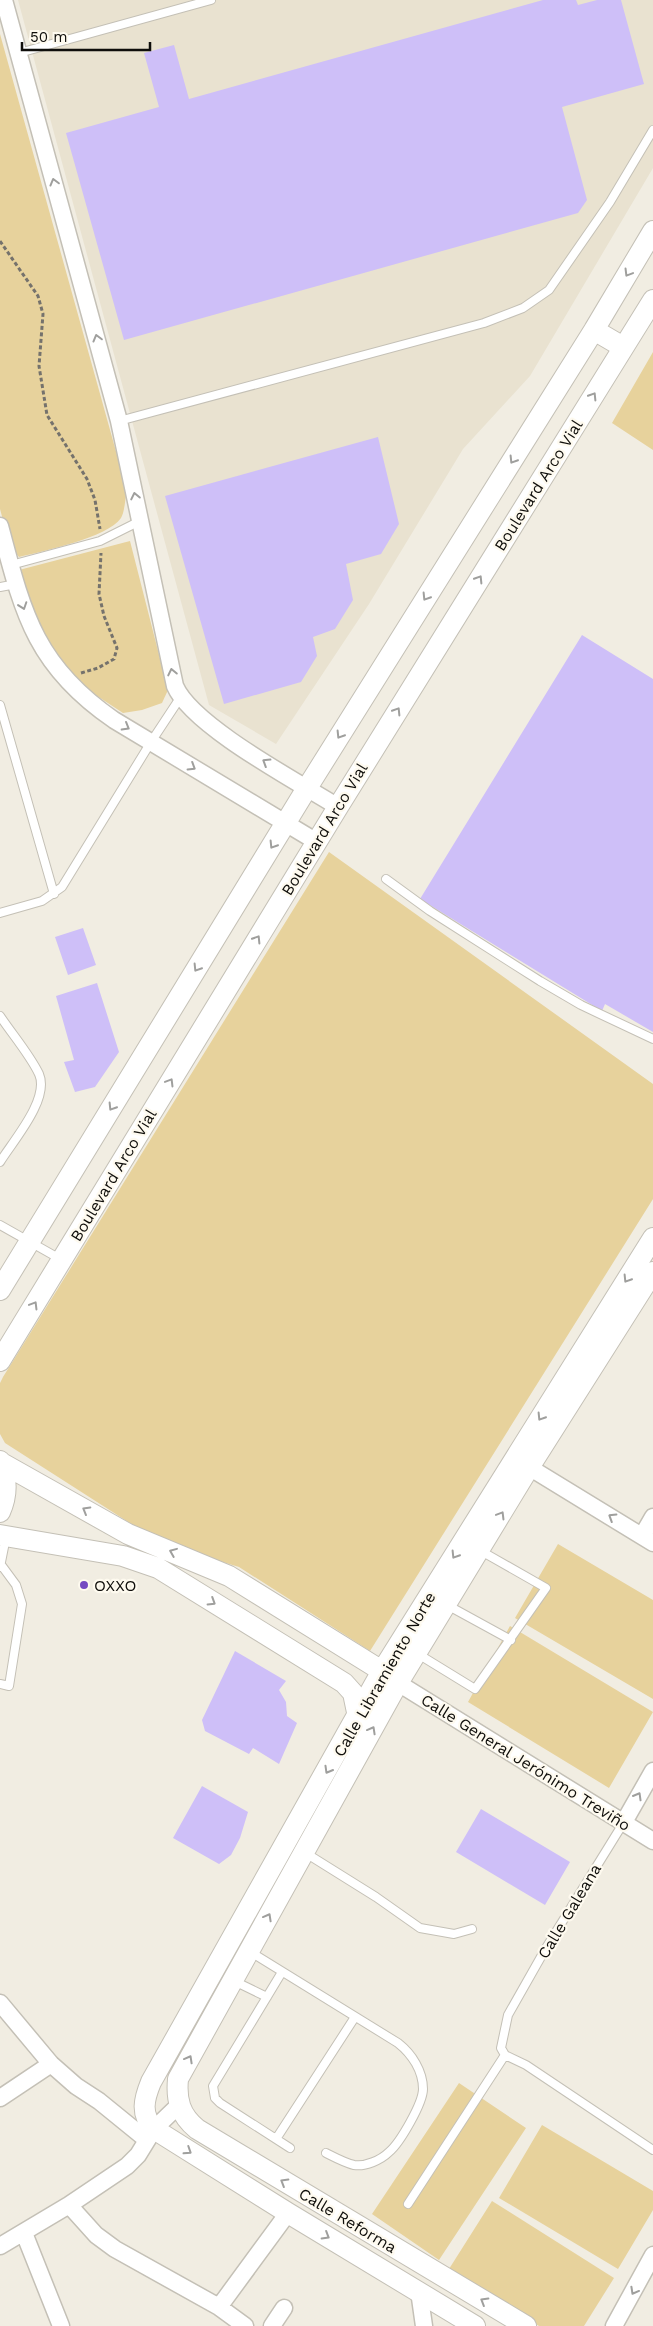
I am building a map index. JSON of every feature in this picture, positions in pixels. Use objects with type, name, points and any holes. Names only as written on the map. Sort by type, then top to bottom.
[{"type":"street","points":[[4,0],[119,421],[175,686],[180,698],[195,714],[225,736],[338,807]]},
{"type":"street","points":[[0,1290],[307,788],[594,330],[653,231]]},
{"type":"street","name":"Boulevard Arco Vial","points":[[0,1361],[338,807],[653,300]]},
{"type":"street","points":[[594,330],[623,347]]},
{"type":"street","points":[[0,526],[3,549],[11,565],[8,586],[48,658],[64,679],[87,702],[285,825],[317,842]]},
{"type":"street","name":"Calle Libramiento Norte","points":[[178,2105],[178,2079],[232,1980],[398,1683],[418,1654],[479,1550],[523,1462],[653,1239]]},
{"type":"street","name":"Calle Libramiento Norte","points":[[150,2130],[144,2110],[145,2097],[151,2082],[358,1717],[382,1671],[653,1272]]},
{"type":"street","points":[[0,1461],[6,1478],[6,1494],[0,1512]]},
{"type":"street","points":[[0,1461],[128,1534],[229,1576],[382,1671],[398,1683]]},
{"type":"street","points":[[523,1462],[647,1539],[653,1517]]},
{"type":"street","points":[[3,1535],[123,1556],[158,1568],[209,1577],[382,1671]]},
{"type":"street","points":[[158,1568],[344,1683],[353,1693],[358,1717]]},
{"type":"street","name":"Calle General Jerónimo Treviño","points":[[398,1683],[653,1841]]},
{"type":"street","name":"Calle Galeana","points":[[624,1822],[653,1771]]},
{"type":"street","name":"Calle Reforma","points":[[0,2002],[51,2064],[76,2086],[106,2106],[150,2130],[475,2326]]},
{"type":"street","points":[[0,2098],[51,2064]]},
{"type":"street","points":[[0,2246],[69,2205],[127,2166],[138,2155],[150,2130],[178,2105]]},
{"type":"street","name":"Calle Reforma","points":[[178,2105],[186,2120],[197,2129],[526,2326]]},
{"type":"street","points":[[69,2205],[96,2235],[115,2249],[219,2307],[246,2326]]},
{"type":"street","points":[[219,2307],[288,2213]]},
{"type":"street","points":[[24,2233],[60,2326]]},
{"type":"street","points":[[614,2326],[653,2255]]},
{"type":"street","points":[[419,2291],[424,2326]]},
{"type":"street","points":[[272,2326],[284,2308]]},
{"type":"lane","points":[[19,53],[211,0]]},
{"type":"lane","points":[[119,421],[484,323],[523,308],[549,290],[610,202],[653,130]]},
{"type":"lane","points":[[11,565],[100,541],[140,521]]},
{"type":"lane","points":[[0,913],[31,904],[54,894],[69,877],[180,698]]},
{"type":"lane","points":[[0,705],[54,894]]},
{"type":"lane","points":[[386,879],[430,911],[540,981],[581,1005],[653,1040]]},
{"type":"lane","points":[[0,1016],[39,1074],[42,1088],[38,1104],[0,1162]]},
{"type":"lane","points":[[0,1225],[62,1260]]},
{"type":"lane","points":[[0,1684],[9,1686],[22,1604],[16,1585],[1,1566],[3,1535]]},
{"type":"lane","points":[[418,1654],[475,1689],[546,1588],[479,1550]]},
{"type":"lane","points":[[446,1605],[511,1640]]},
{"type":"lane","name":"Calle Galeana","points":[[505,2054],[501,2048],[501,2040],[508,2015],[546,1948],[624,1822]]},
{"type":"lane","points":[[304,1852],[376,1897],[420,1928],[454,1934],[472,1929]]},
{"type":"lane","points":[[249,1951],[409,2051],[422,2076],[424,2091],[415,2114],[390,2151],[376,2162],[355,2166],[326,2153]]},
{"type":"lane","points":[[282,1972],[213,2086],[213,2092],[220,2103],[290,2148]]},
{"type":"lane","points":[[232,1980],[267,1997]]},
{"type":"lane","points":[[276,2139],[355,2017]]},
{"type":"lane","points":[[408,2204],[505,2054],[526,2065],[653,2150]]},
{"type":"path","points":[[0,241],[38,296],[43,314],[39,366],[47,416],[87,479],[95,500],[100,522],[99,594],[104,616],[117,648],[114,659],[64,679]]},
{"type":"shaded area","points":[[18,0],[653,0],[653,168],[530,376],[463,449],[369,604],[276,744],[209,705]]},
{"type":"shaded area","points":[[0,34],[127,491],[121,518],[103,532],[74,543],[19,557],[10,546],[0,509]]},
{"type":"shaded area","points":[[653,352],[653,450],[612,423]]},
{"type":"shaded area","points":[[130,541],[168,690],[162,703],[142,710],[123,713],[88,690],[67,670],[33,622],[19,570]]},
{"type":"shaded area","points":[[329,852],[653,1084],[653,1199],[370,1651],[239,1567],[161,1543],[5,1443],[0,1434],[0,1383],[3,1377]]},
{"type":"shaded area","points":[[558,1544],[653,1600],[653,1699],[515,1618]]},
{"type":"shaded area","points":[[510,1626],[653,1712],[609,1788],[468,1702]]},
{"type":"shaded area","points":[[459,2083],[526,2128],[439,2260],[372,2214]]},
{"type":"shaded area","points":[[542,2125],[653,2191],[653,2210],[618,2269],[499,2198]]},
{"type":"shaded area","points":[[492,2201],[614,2278],[584,2326],[539,2326],[449,2269]]},
{"type":"building","points":[[543,0],[576,0],[578,5],[597,0],[621,0],[644,84],[562,107],[587,200],[578,213],[124,340],[66,133],[159,107],[144,53],[174,45],[189,99]]},
{"type":"building","points":[[378,437],[399,524],[381,554],[346,564],[353,600],[335,629],[313,637],[317,656],[301,682],[224,704],[165,496]]},
{"type":"building","points":[[582,635],[653,679],[653,1032],[605,1004],[602,1011],[420,899]]},
{"type":"building","points":[[83,928],[96,965],[68,975],[55,937]]},
{"type":"building","points":[[97,983],[119,1052],[95,1087],[75,1092],[64,1062],[74,1060],[56,996]]},
{"type":"building","points":[[235,1651],[286,1681],[279,1690],[286,1702],[287,1716],[297,1723],[279,1764],[253,1748],[249,1754],[205,1731],[202,1720]]},
{"type":"building","points":[[202,1786],[248,1812],[240,1838],[231,1855],[219,1864],[173,1838]]},
{"type":"building","points":[[481,1809],[570,1862],[545,1905],[456,1852]]},
{"type":"place","name":"OXXO","points":[[84,1585]]}]
